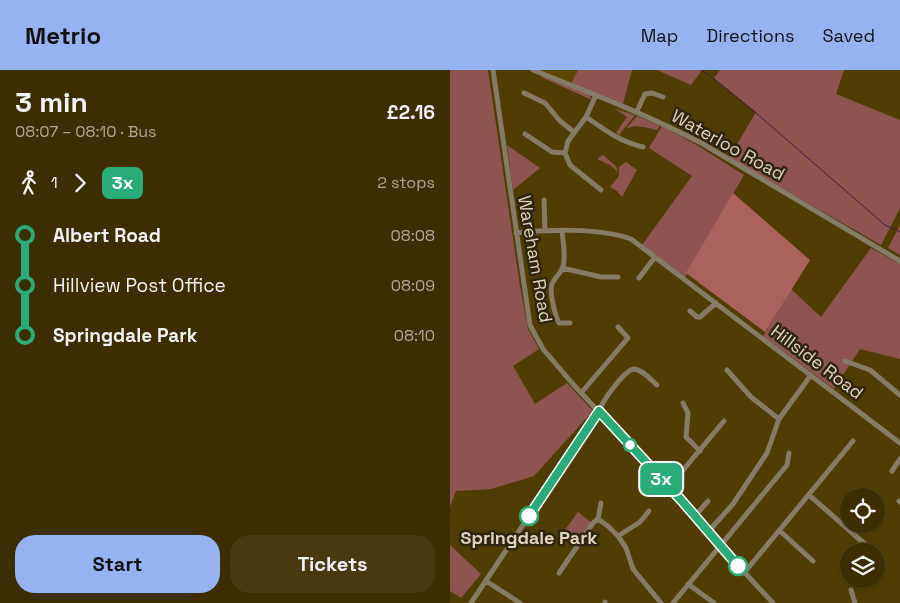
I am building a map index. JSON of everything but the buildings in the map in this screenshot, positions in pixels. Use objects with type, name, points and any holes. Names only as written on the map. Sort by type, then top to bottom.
[{"type":"street","name":"Wareham Road","points":[[493,70],[530,325],[543,349],[581,393],[669,487],[744,573],[773,603]]},
{"type":"street","name":"Waterloo Road","points":[[533,70],[637,111],[703,144],[900,261]]},
{"type":"street","points":[[524,93],[545,103],[560,121],[574,132]]},
{"type":"street","points":[[637,111],[644,94],[652,93],[663,97]]},
{"type":"street","points":[[596,95],[586,117],[568,141],[565,153],[570,165],[601,190]]},
{"type":"street","points":[[586,117],[609,134],[643,147]]},
{"type":"street","points":[[525,134],[552,152],[565,153]]},
{"type":"street","points":[[544,200],[545,230]]},
{"type":"street","name":"Hillside Road","points":[[516,233],[562,230],[618,234],[631,239],[900,443]]},
{"type":"street","points":[[562,230],[564,257],[562,268],[552,283],[551,289],[556,318],[559,323],[570,323]]},
{"type":"street","points":[[639,278],[656,257]]},
{"type":"street","points":[[562,268],[601,277],[618,277]]},
{"type":"street","points":[[690,312],[700,317],[716,303]]},
{"type":"street","points":[[581,393],[628,338],[618,327]]},
{"type":"street","points":[[845,361],[870,370],[900,395]]},
{"type":"street","points":[[472,603],[599,411],[601,403],[629,371],[633,369],[638,370],[657,385]]},
{"type":"street","points":[[727,370],[751,397],[779,419]]},
{"type":"street","points":[[708,532],[733,504],[767,453],[779,419],[811,375]]},
{"type":"street","points":[[683,403],[688,413],[686,437],[700,451]]},
{"type":"street","points":[[669,487],[724,424]]},
{"type":"street","points":[[744,573],[853,441]]},
{"type":"street","points":[[673,603],[787,465],[789,453]]},
{"type":"street","points":[[892,471],[900,460]]},
{"type":"street","points":[[809,495],[864,543]]},
{"type":"street","points":[[695,516],[708,501]]},
{"type":"street","points":[[559,573],[593,523],[598,519],[601,503]]},
{"type":"street","points":[[618,536],[640,522],[649,511]]},
{"type":"street","points":[[598,519],[618,536],[626,548],[633,569],[661,603]]},
{"type":"street","points":[[780,531],[813,561]]},
{"type":"street","points":[[486,581],[520,603]]},
{"type":"street","points":[[688,584],[714,603]]},
{"type":"street","points":[[852,590],[855,603]]},
{"type":"shaded area","points":[[450,70],[488,70],[520,286],[528,329],[539,349],[513,366],[535,404],[567,383],[593,411],[534,476],[491,489],[456,491],[450,507]]},
{"type":"shaded area","points":[[540,70],[578,70],[571,84]]},
{"type":"shaded area","points":[[578,70],[632,70],[623,104],[571,84]]},
{"type":"shaded area","points":[[657,70],[702,70],[691,85]]},
{"type":"shaded area","points":[[720,70],[844,70],[836,94],[900,120],[900,208],[881,245],[729,158],[756,112],[714,78]]},
{"type":"shaded area","points":[[541,77],[589,94],[592,100]]},
{"type":"shaded area","points":[[615,109],[635,115],[619,135],[616,133],[627,117]]},
{"type":"shaded area","points":[[637,116],[660,126],[657,130],[638,126],[626,129]]},
{"type":"shaded area","points":[[662,126],[744,175],[685,277],[642,245],[692,176],[649,148]]},
{"type":"shaded area","points":[[507,145],[540,168],[513,190]]},
{"type":"shaded area","points":[[603,155],[616,166],[618,172],[610,165],[597,159]]},
{"type":"shaded area","points":[[626,162],[637,170],[622,197],[610,187],[619,176],[619,167]]},
{"type":"shaded area","points":[[733,193],[810,260],[765,332],[686,273]]},
{"type":"shaded area","points":[[900,225],[900,255],[888,248]]},
{"type":"shaded area","points":[[871,248],[900,264],[900,359],[860,349],[834,389],[763,336],[791,289],[821,317]]},
{"type":"shaded area","points":[[578,512],[592,523],[576,548],[570,545],[573,541],[562,534]]},
{"type":"shaded area","points":[[450,545],[481,574],[461,598],[450,591]]},
{"type":"waterway","points":[[701,70],[756,113],[885,225],[900,232]]},
{"type":"bus line","name":"3x","points":[[529,516],[599,411],[682,501],[738,566]]},
{"type":"place","name":"Springdale Park","points":[[529,516]]}]
